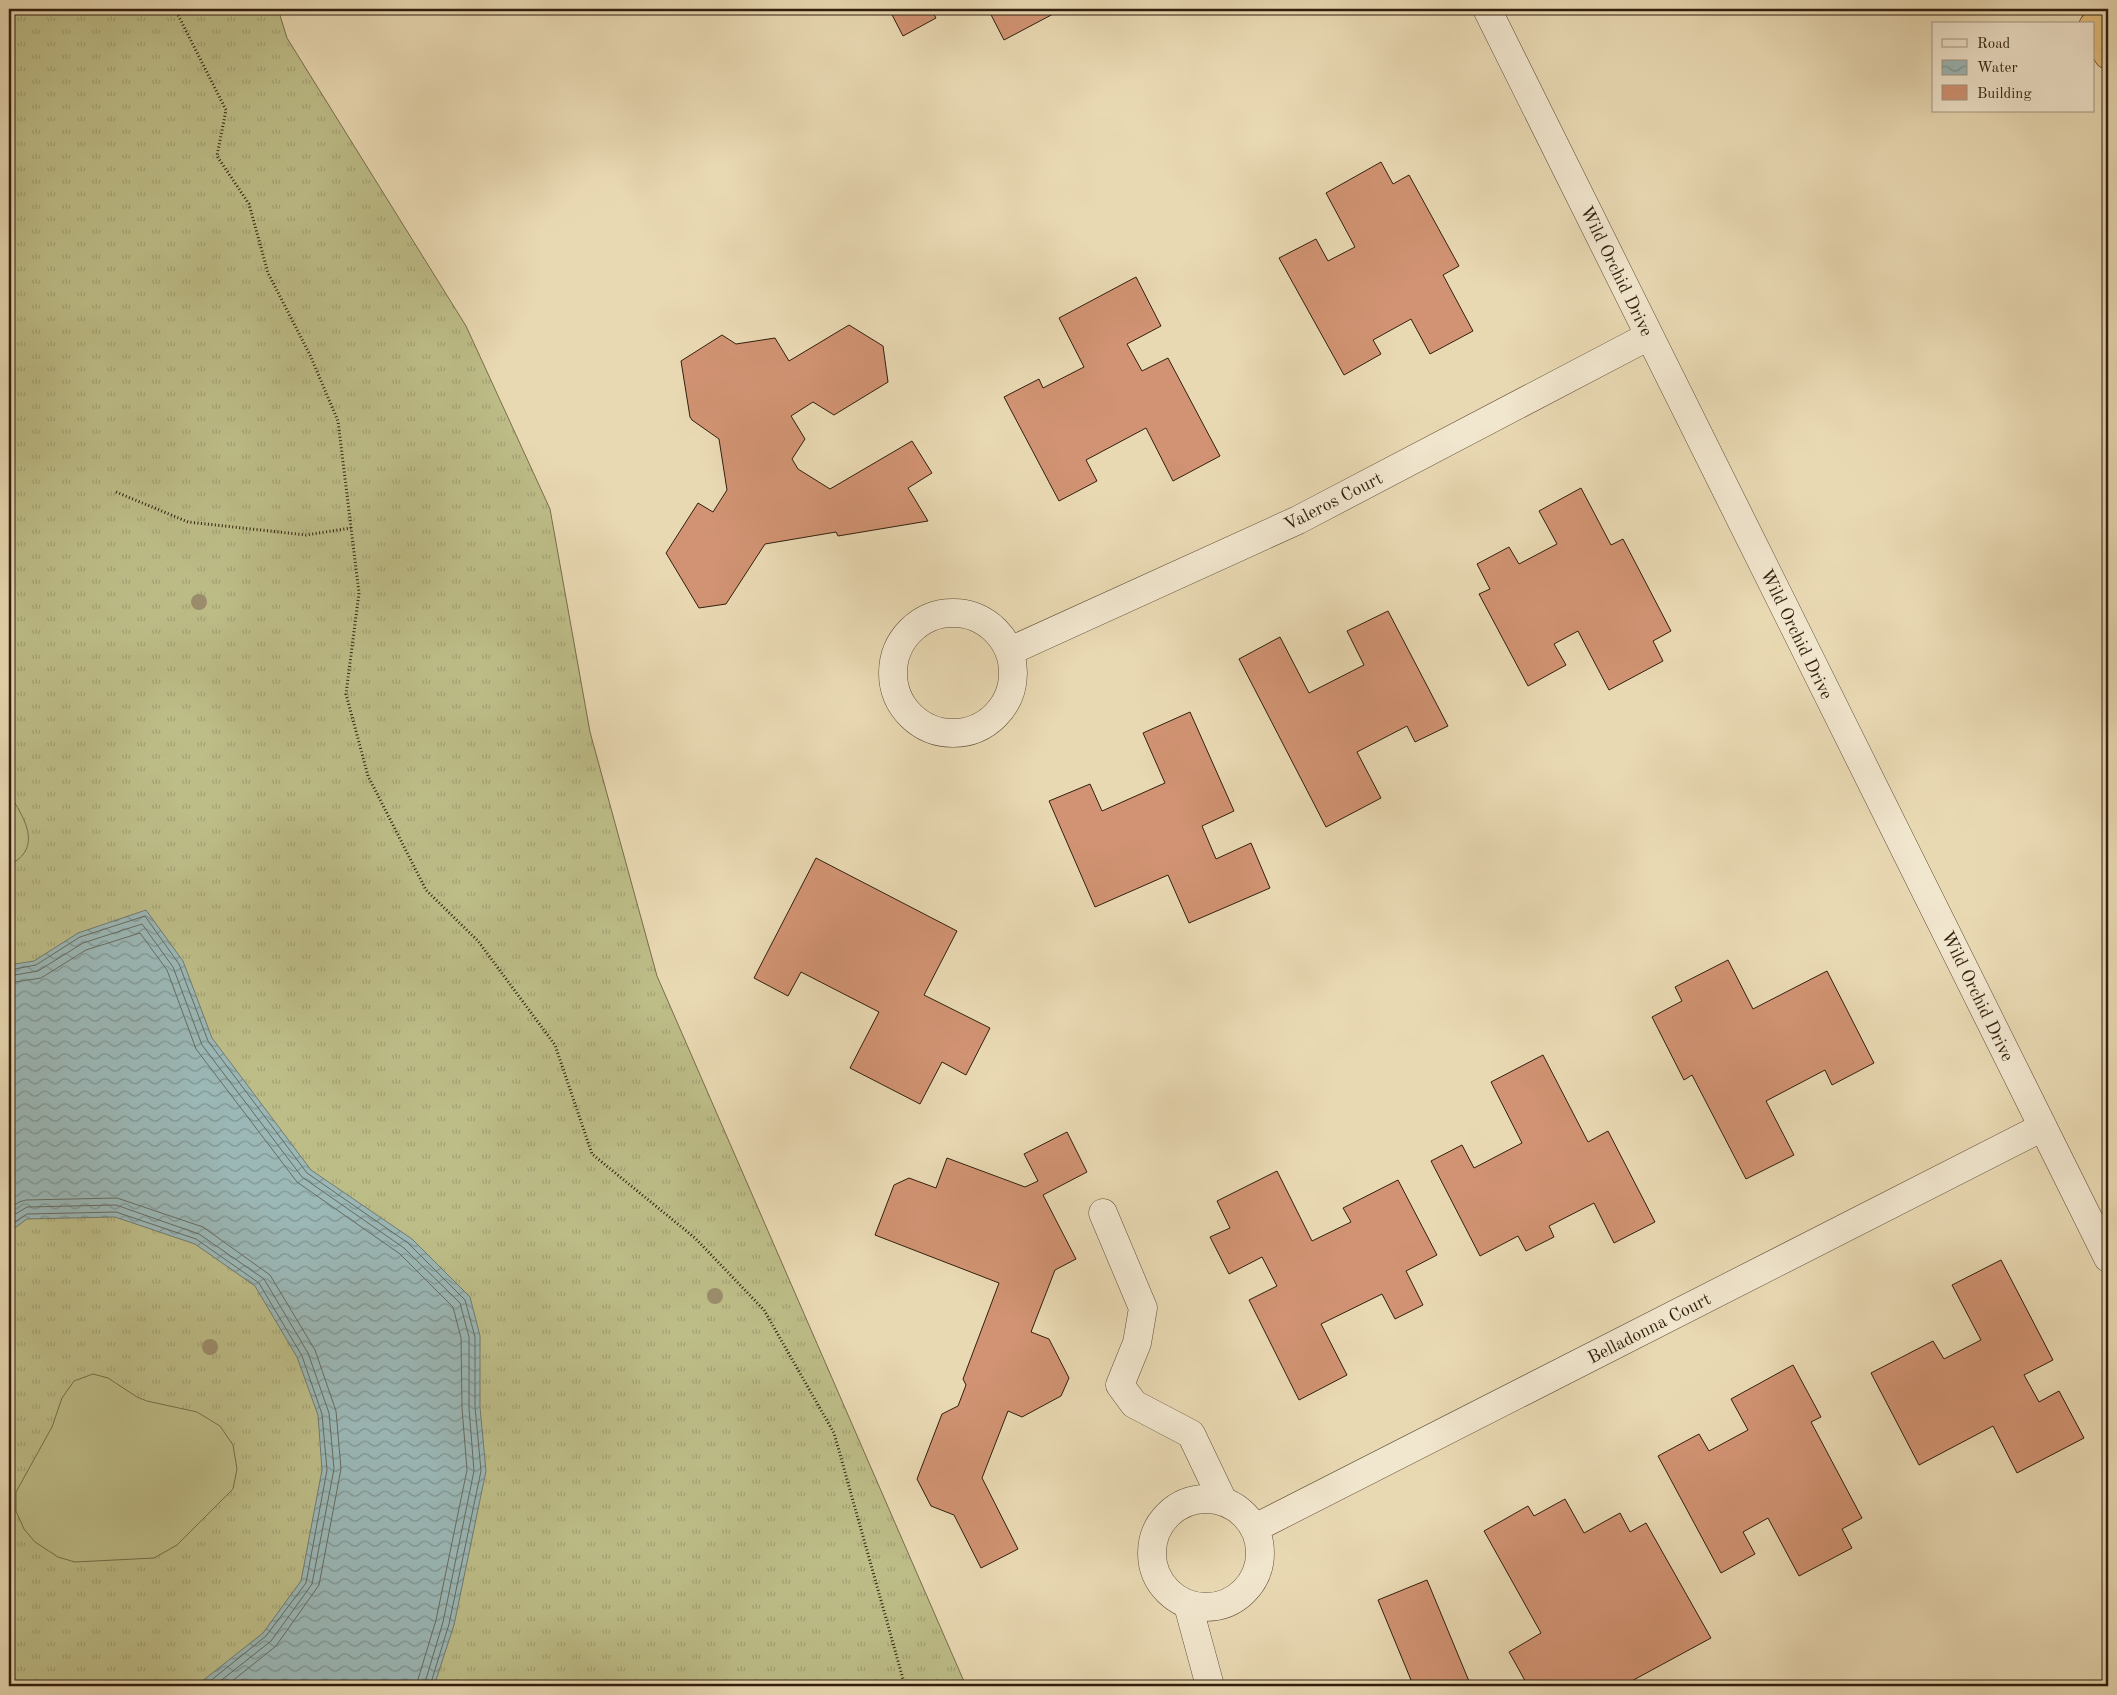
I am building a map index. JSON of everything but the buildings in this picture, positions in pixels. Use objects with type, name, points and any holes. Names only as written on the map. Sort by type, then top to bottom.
[{"type":"highway","points":[[2084,9],[2091,22]]},
{"type":"highway","points":[[2094,27],[2108,55]]},
{"type":"street","name":"Wild Orchid Drive","points":[[1486,9],[2108,1258]]},
{"type":"street","name":"Valeros Court","points":[[1010,651],[1298,520],[1649,336]]},
{"type":"street","points":[[954,612],[977,617],[997,631],[1010,651],[1014,674],[1009,697],[996,717],[976,730],[952,734],[929,729],[909,716],[896,696],[892,673],[897,650],[910,630],[930,616],[954,612]]},
{"type":"street","name":"Belladonna Court","points":[[1255,1528],[2043,1128]]},
{"type":"street","points":[[1103,1213],[1143,1308],[1137,1343],[1120,1385],[1134,1404],[1192,1434],[1223,1501]]},
{"type":"street","points":[[1202,1498],[1223,1501],[1242,1511],[1255,1528],[1260,1549],[1258,1570],[1247,1588],[1230,1602],[1209,1607],[1188,1605],[1170,1594],[1156,1577],[1151,1556],[1153,1535],[1164,1517],[1181,1504],[1202,1498]]},
{"type":"street","points":[[1188,1605],[1210,1686]]},
{"type":"path","points":[[175,9],[226,110],[217,156],[249,204],[268,273],[310,355],[338,421],[359,593],[346,694],[368,776],[426,890],[478,941],[554,1045],[592,1154],[695,1238],[764,1310],[834,1434],[905,1686]]},
{"type":"path","points":[[116,492],[188,522],[306,535],[351,528]]},
{"type":"green space","points":[[9,9],[278,9],[287,38],[466,326],[550,509],[590,732],[657,976],[966,1686],[9,1686]]},
{"type":"green space","points":[[9,794],[25,822],[28,841],[26,850],[20,858],[9,865]]},
{"type":"green space","points":[[93,1374],[108,1378],[137,1397],[147,1401],[197,1412],[220,1426],[233,1445],[237,1469],[233,1489],[177,1545],[154,1558],[75,1562],[58,1557],[35,1542],[24,1529],[16,1511],[16,1492],[52,1427],[62,1398],[74,1381]]},
{"type":"water","points":[[146,910],[183,961],[212,1038],[311,1170],[412,1239],[470,1297],[480,1336],[480,1407],[486,1471],[454,1625],[434,1686],[196,1686],[263,1633],[301,1581],[322,1470],[318,1415],[297,1357],[255,1286],[195,1244],[115,1217],[27,1219],[9,1232],[9,965],[34,961],[78,933]]}]
